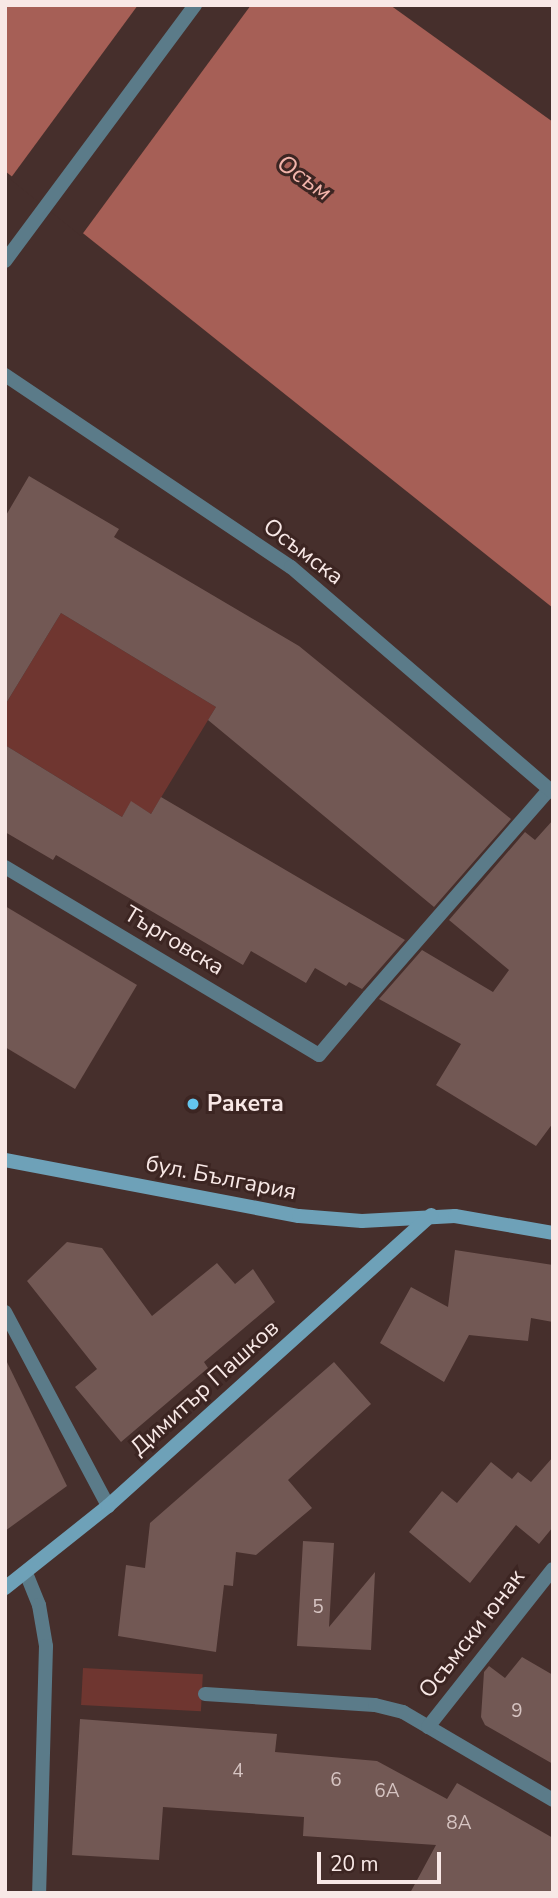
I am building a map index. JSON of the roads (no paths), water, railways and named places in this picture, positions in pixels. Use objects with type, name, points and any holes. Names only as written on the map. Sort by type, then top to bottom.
[{"type":"street","points":[[5,261],[195,5]]},
{"type":"street","name":"Осъмска","points":[[5,375],[291,567],[551,791]]},
{"type":"street","name":"Търговска","points":[[5,867],[319,1055],[551,791]]},
{"type":"street","name":"бул. България","points":[[5,1160],[299,1216],[362,1221],[430,1215]]},
{"type":"street","points":[[430,1215],[553,1233]]},
{"type":"street","name":"Димитър Пашков","points":[[5,1588],[108,1506],[430,1215]]},
{"type":"street","points":[[5,1312],[108,1506]]},
{"type":"street","name":"Осъмски юнак","points":[[428,1727],[553,1569]]},
{"type":"street","points":[[26,1573],[39,1605],[46,1646],[39,1893]]},
{"type":"street","points":[[205,1694],[375,1706],[403,1712],[553,1800]]},
{"type":"water","name":"Осъм","points":[[5,5],[390,5],[553,122],[553,608],[5,171]]},
{"type":"place","name":"Ракета","points":[[193,1104]]}]
